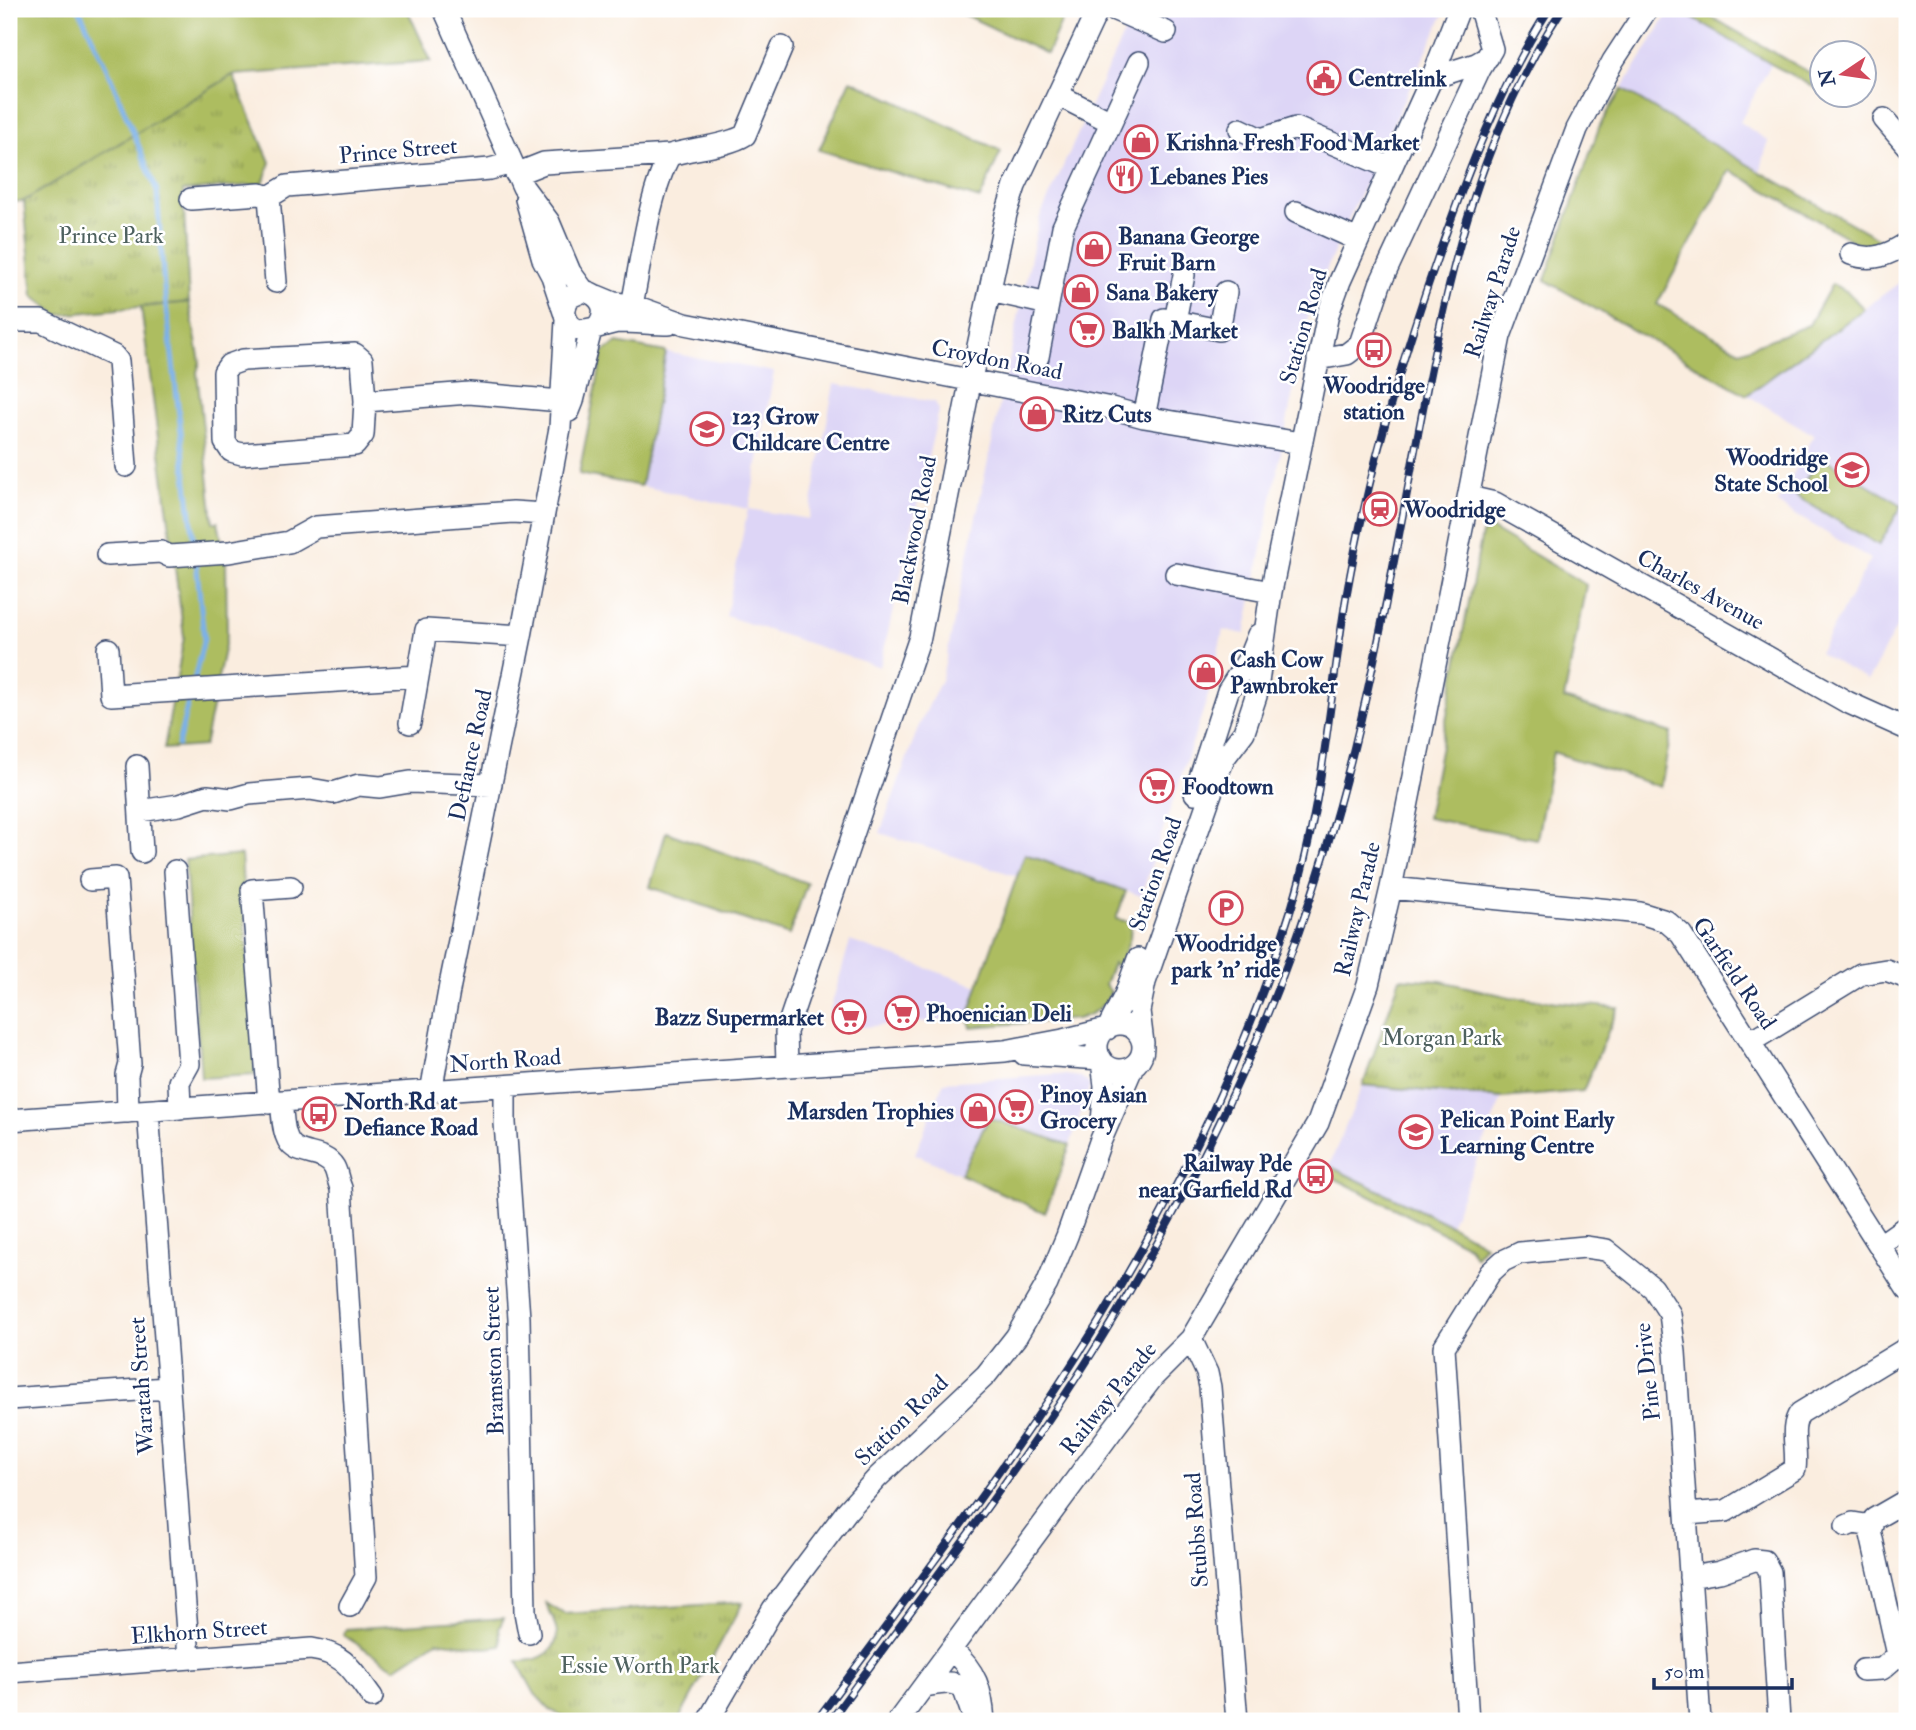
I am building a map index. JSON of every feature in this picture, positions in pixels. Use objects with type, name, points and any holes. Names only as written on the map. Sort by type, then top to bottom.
[{"type":"street","name":"Defiance Road","points":[[431,1092],[560,428],[565,316],[535,237],[517,174],[444,9]]},
{"type":"street","name":"Blackwood Road","points":[[787,1065],[786,1032],[920,637],[970,380],[1006,214],[1015,186],[1098,9]]},
{"type":"street","points":[[1113,9],[1166,32]]},
{"type":"street","name":"Station Road","points":[[1143,1043],[1139,1011],[1145,982],[1218,773],[1225,757],[1244,732],[1256,696],[1269,599],[1328,314],[1358,240],[1433,76],[1459,9]]},
{"type":"street","points":[[1318,359],[1347,354],[1360,344],[1380,284],[1480,69],[1490,55],[1492,44],[1477,9]]},
{"type":"street","name":"Station Road","points":[[1433,76],[1477,9]]},
{"type":"street","name":"Railway Parade","points":[[898,1721],[1153,1377],[1191,1339],[1318,1124],[1368,985],[1391,888],[1500,336],[1577,129],[1613,61],[1647,9]]},
{"type":"street","name":"Prince Street","points":[[269,197],[287,186],[490,169],[517,174],[544,163],[670,155],[736,141],[745,135],[782,47]]},
{"type":"street","points":[[1433,76],[1476,64],[1490,55]]},
{"type":"street","points":[[1038,357],[1063,227],[1139,62]]},
{"type":"street","points":[[1058,95],[1111,122]]},
{"type":"street","points":[[1884,119],[1907,146]]},
{"type":"street","points":[[1240,129],[1261,139],[1296,128],[1391,168]]},
{"type":"street","points":[[632,305],[656,191],[670,155]]},
{"type":"street","name":"Defiance Road","points":[[517,174],[549,222],[570,272],[590,294]]},
{"type":"street","points":[[191,199],[260,194],[269,197],[276,282]]},
{"type":"street","points":[[1296,212],[1358,240]]},
{"type":"street","points":[[1851,254],[1874,259],[1896,251],[1907,243]]},
{"type":"street","points":[[1175,321],[1184,275]]},
{"type":"street","points":[[990,291],[1048,304]]},
{"type":"street","points":[[1144,417],[1164,319],[1219,330],[1226,292]]},
{"type":"street","points":[[590,294],[604,307],[604,314],[595,328],[577,330],[565,316],[570,298],[590,294]]},
{"type":"street","name":"Croydon Road","points":[[590,294],[614,303],[632,305],[685,324],[1144,417],[1300,443]]},
{"type":"street","points":[[17,320],[41,321],[111,352],[118,361],[126,466]]},
{"type":"street","name":"Croydon Road","points":[[595,328],[618,322],[685,324]]},
{"type":"street","name":"Defiance Road","points":[[560,428],[573,401],[595,328]]},
{"type":"street","points":[[355,354],[362,360],[365,401],[363,435],[355,445],[242,454],[231,451],[225,442],[224,372],[229,365],[243,360],[355,354]]},
{"type":"street","points":[[365,401],[469,393],[561,401]]},
{"type":"street","name":"Charles Avenue","points":[[1469,497],[1495,503],[1847,702],[1907,729]]},
{"type":"street","points":[[107,555],[161,552],[169,556],[229,552],[289,542],[316,527],[513,512],[544,514]]},
{"type":"street","points":[[1176,574],[1269,599]]},
{"type":"street","name":"Station Road","points":[[1107,1028],[1125,995],[1228,691],[1253,649],[1269,599]]},
{"type":"street","points":[[410,723],[426,629],[521,636]]},
{"type":"street","points":[[107,649],[111,695],[418,676]]},
{"type":"street","points":[[1228,691],[1242,688],[1256,696]]},
{"type":"street","points":[[136,766],[142,852]]},
{"type":"street","points":[[140,811],[180,805],[206,796],[231,799],[249,794],[310,789],[333,793],[359,785],[380,787],[410,782],[491,785]]},
{"type":"street","points":[[175,871],[189,1064],[178,1082],[180,1108]]},
{"type":"street","name":"Waratah Street","points":[[90,880],[116,878],[130,1064],[127,1075],[138,1111],[167,1388],[189,1658]]},
{"type":"street","points":[[291,887],[252,890],[275,1102],[288,1142],[296,1150],[323,1157],[334,1166],[341,1188],[366,1577],[350,1606]]},
{"type":"street","name":"Garfield Road","points":[[1391,888],[1640,913],[1666,921],[1681,934],[1880,1245],[1900,1261],[1907,1289]]},
{"type":"street","points":[[1750,1042],[1861,974],[1886,970],[1907,978]]},
{"type":"street","points":[[1115,1025],[1127,1026],[1137,1032],[1143,1043],[1142,1054],[1133,1066],[1117,1070],[1101,1060],[1098,1043],[1107,1028],[1115,1025]]},
{"type":"street","name":"North Road","points":[[9,1120],[1005,1051],[1107,1028]]},
{"type":"street","name":"North Road","points":[[1005,1051],[1047,1056],[1083,1056],[1101,1060]]},
{"type":"street","name":"Station Road","points":[[1100,1142],[1105,1086],[1101,1060]]},
{"type":"street","name":"Station Road","points":[[708,1721],[773,1609],[808,1559],[878,1477],[986,1375],[1016,1337],[1047,1284],[1068,1236],[1100,1142],[1133,1066]]},
{"type":"street","name":"Bramston Street","points":[[505,1087],[505,1123],[519,1318],[525,1612],[529,1633]]},
{"type":"street","points":[[1880,1245],[1907,1226]]},
{"type":"street","name":"Pine Drive","points":[[1468,1721],[1444,1347],[1490,1273],[1503,1261],[1520,1253],[1585,1247],[1606,1250],[1653,1287],[1670,1314],[1674,1339],[1700,1721]]},
{"type":"street","name":"Stubbs Road","points":[[1191,1339],[1207,1373],[1210,1387],[1237,1721]]},
{"type":"street","points":[[1686,1514],[1726,1511],[1795,1469],[1794,1421],[1800,1413],[1907,1348]]},
{"type":"street","points":[[9,1399],[167,1388]]},
{"type":"street","points":[[1863,1670],[1882,1669],[1903,1658],[1870,1530],[1874,1519],[1907,1500]]},
{"type":"street","points":[[1846,1526],[1853,1523],[1871,1526]]},
{"type":"street","points":[[1690,1577],[1720,1572],[1754,1560],[1764,1561],[1770,1572],[1779,1721]]},
{"type":"street","name":"Elkhorn Street","points":[[9,1672],[311,1649],[330,1652],[348,1664],[372,1697]]},
{"type":"street","points":[[951,1650],[963,1659],[979,1684],[984,1721]]},
{"type":"street","points":[[924,1686],[946,1682],[957,1683],[963,1687],[974,1721]]},
{"type":"shaded area","points":[[1135,9],[1446,9],[1341,235],[1309,311],[1245,634],[1223,630],[1209,693],[1141,896],[1026,854],[1017,876],[880,833],[918,728],[942,678],[1039,219]]},
{"type":"shaded area","points":[[1671,9],[1677,9],[1771,64],[1740,122],[1768,141],[1760,174],[1622,89]]},
{"type":"shaded area","name":"Woodridge State School","points":[[1907,277],[1907,608],[1868,680],[1819,653],[1871,559],[1777,504],[1814,435],[1747,395]]},
{"type":"shaded area","points":[[666,352],[774,372],[749,509],[809,519],[834,384],[935,402],[939,410],[880,667],[726,616],[748,509],[641,486]]},
{"type":"shaded area","points":[[850,941],[978,986],[968,1018],[839,1029],[829,1014]]},
{"type":"shaded area","points":[[1057,1074],[1081,1077],[1090,1085],[1070,1145],[990,1119],[960,1174],[915,1154],[944,1082]]},
{"type":"shaded area","name":"Pelican Point Early Learning Centre","points":[[1363,1085],[1502,1098],[1450,1225],[1329,1166]]},
{"type":"green space","points":[[9,9],[407,9],[431,61],[233,75],[24,201],[9,202]]},
{"type":"green space","points":[[953,9],[1067,9],[1047,54]]},
{"type":"green space","points":[[1677,9],[1697,9],[1808,72],[1808,84]]},
{"type":"green space","name":"Prince Park","points":[[233,75],[270,162],[263,184],[183,191],[189,302],[58,315],[33,296],[24,201]]},
{"type":"green space","points":[[851,80],[1001,151],[980,199],[819,150]]},
{"type":"green space","points":[[1622,89],[1710,143],[1884,242],[1872,246],[1855,242],[1730,170],[1657,304],[1740,351],[1809,325],[1832,284],[1848,292],[1864,309],[1747,395],[1545,280],[1600,125]]},
{"type":"green space","points":[[189,302],[200,362],[197,372],[213,522],[218,522],[226,560],[227,635],[204,746],[164,749],[184,637],[141,307]]},
{"type":"green space","points":[[617,343],[666,352],[641,486],[579,474],[603,352]]},
{"type":"green space","points":[[1820,456],[1902,505],[1879,545],[1796,496]]},
{"type":"green space","points":[[1490,528],[1586,585],[1564,699],[1671,733],[1661,787],[1553,752],[1537,839],[1427,818],[1482,534]]},
{"type":"green space","points":[[666,832],[807,883],[789,935],[650,887]]},
{"type":"green space","points":[[1025,854],[1126,891],[1116,919],[1131,922],[1130,938],[1119,968],[1113,963],[1105,985],[1111,992],[1105,1002],[1093,1012],[1077,1019],[971,1027],[968,1018]]},
{"type":"green space","points":[[241,855],[255,1075],[201,1078],[185,860]]},
{"type":"green space","name":"Morgan Park","points":[[1400,978],[1441,981],[1510,997],[1618,1008],[1583,1091],[1502,1098],[1363,1085]]},
{"type":"green space","points":[[989,1118],[1070,1145],[1045,1213],[960,1174]]},
{"type":"green space","points":[[1329,1166],[1485,1245],[1475,1257],[1469,1246],[1326,1174]]},
{"type":"green space","name":"Essie Worth Park","points":[[743,1602],[678,1721],[573,1721],[550,1710],[535,1694],[517,1661],[542,1656],[548,1653],[555,1643],[556,1628],[546,1603],[564,1614]]},
{"type":"green space","points":[[504,1618],[499,1628],[501,1646],[486,1648],[437,1641],[395,1668],[343,1635],[346,1629]]},
{"type":"waterway","points":[[79,9],[109,73],[157,191],[164,287],[195,550]]},
{"type":"waterway","points":[[193,685],[204,638],[196,560]]},
{"type":"waterway","points":[[178,745],[190,694]]},
{"type":"railway","points":[[816,1721],[963,1522],[1068,1370],[1158,1220],[1233,1066],[1274,960],[1303,868],[1318,791],[1354,555],[1396,384],[1437,259],[1473,162],[1515,68],[1549,9]]},
{"type":"railway","points":[[830,1721],[1002,1487],[1099,1342],[1198,1166],[1255,1043],[1304,917],[1352,755],[1385,606],[1437,337],[1466,224],[1483,170],[1505,116],[1531,62],[1562,9]]},
{"type":"place","name":"Centrelink","points":[[1324,78]]},
{"type":"place","name":"Krishna Fresh Food Market","points":[[1141,142]]},
{"type":"place","name":"Lebanes Pies","points":[[1125,176]]},
{"type":"place","name":"Banana George Fruit Barn","points":[[1094,249]]},
{"type":"place","name":"Sana Bakery","points":[[1081,292]]},
{"type":"place","name":"Balkh Market","points":[[1087,330]]},
{"type":"place","name":"Woodridge station","points":[[1374,350]]},
{"type":"place","name":"Ritz Cuts","points":[[1037,414]]},
{"type":"place","name":"123 Grow Childcare Centre","points":[[707,429]]},
{"type":"place","name":"Woodridge State School","points":[[1852,470]]},
{"type":"place","name":"Woodridge","points":[[1380,509]]},
{"type":"place","name":"Cash Cow Pawnbroker","points":[[1206,672]]},
{"type":"place","name":"Foodtown","points":[[1157,786]]},
{"type":"place","name":"Woodridge park 'n' ride","points":[[1226,908]]},
{"type":"place","name":"Phoenician Deli","points":[[902,1013]]},
{"type":"place","name":"Bazz Supermarket","points":[[849,1017]]},
{"type":"place","name":"Pinoy Asian Grocery","points":[[1016,1107]]},
{"type":"place","name":"Marsden Trophies","points":[[978,1111]]},
{"type":"place","name":"North Rd at Defiance Road","points":[[319,1114]]},
{"type":"place","name":"Pelican Point Early Learning Centre","points":[[1416,1132]]},
{"type":"place","name":"Railway Pde near Garfield Rd","points":[[1316,1176]]}]
